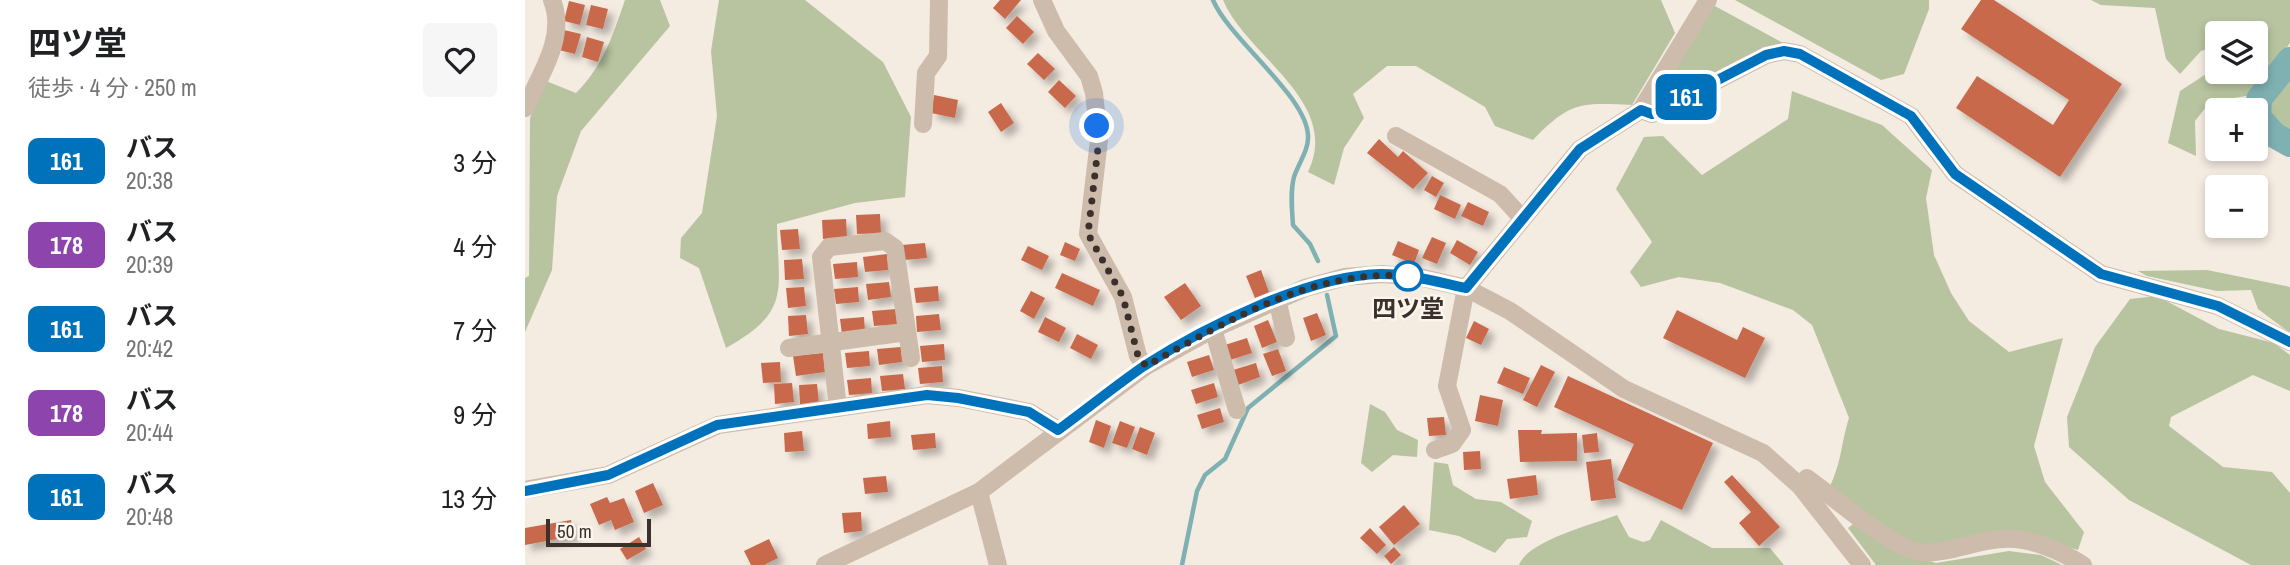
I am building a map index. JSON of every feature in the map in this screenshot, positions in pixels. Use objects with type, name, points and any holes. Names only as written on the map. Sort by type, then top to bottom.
[{"type":"street","points":[[525,108],[552,49],[557,29],[552,0]]},
{"type":"street","points":[[923,124],[926,73],[938,56],[939,0]]},
{"type":"street","points":[[1042,0],[1056,31],[1089,76],[1094,93],[1099,139],[1088,234],[1123,297],[1138,356],[1146,366]]},
{"type":"street","points":[[1435,450],[1452,444],[1462,430],[1447,386],[1466,288],[1580,149],[1641,110],[1708,0]]},
{"type":"street","points":[[1641,110],[1652,114],[1766,55],[1784,51],[1800,54],[1911,116],[1955,174],[2101,274],[2218,306],[2290,342]]},
{"type":"street","points":[[1396,136],[1500,194],[1522,218]]},
{"type":"street","points":[[838,408],[821,257],[829,247],[885,241],[895,248],[911,358]]},
{"type":"street","points":[[825,565],[979,492],[1146,366],[1213,329],[1277,299],[1345,277],[1382,274],[1419,277],[1466,288],[1510,311],[1625,389],[1763,453],[1800,486],[1863,565]]},
{"type":"street","points":[[1277,299],[1286,338]]},
{"type":"street","points":[[1213,329],[1237,410]]},
{"type":"street","points":[[789,348],[907,332]]},
{"type":"street","points":[[525,491],[608,475],[717,425],[927,395],[958,398],[1029,412],[1058,430]]},
{"type":"street","points":[[1800,486],[1807,478],[1894,541],[1916,552],[1939,552],[2004,539],[2039,544],[2084,565]]},
{"type":"street","points":[[979,492],[998,565]]},
{"type":"green space","points":[[625,0],[660,0],[670,26],[581,131],[557,196],[552,270],[525,332],[525,278],[529,276],[530,118],[546,81],[576,93],[585,83],[606,50]]},
{"type":"green space","points":[[719,0],[805,0],[883,62],[911,117],[905,197],[855,203],[777,224],[777,297],[762,322],[726,348],[699,268],[680,258],[681,238],[702,213],[717,116],[711,51]]},
{"type":"green space","points":[[1223,0],[1661,0],[1675,33],[1632,105],[1600,104],[1577,107],[1557,118],[1533,140],[1495,126],[1485,107],[1416,66],[1387,66],[1353,94],[1364,118],[1344,148],[1334,185],[1308,172],[1315,147],[1312,123],[1302,101],[1235,21]]},
{"type":"green space","points":[[1735,0],[1929,0],[1929,9],[1904,74],[1881,80]]},
{"type":"green space","points":[[2091,0],[2290,0],[2290,43],[2268,73],[2268,21],[2205,21],[2205,50],[2180,74],[2166,59],[2155,8],[2101,5]]},
{"type":"green space","points":[[1713,5],[1787,45],[1663,103],[1655,98]]},
{"type":"green space","points":[[2290,66],[2290,141],[2276,134],[2268,123],[2268,98],[2265,98]]},
{"type":"green space","points":[[2205,75],[2205,84],[2260,84],[2252,95],[2205,98],[2205,108],[2195,121],[2196,156],[2168,143],[2180,91]]},
{"type":"green space","points":[[1792,91],[1882,125],[1932,170],[1926,198],[1934,255],[1951,293],[1969,321],[2009,352],[2063,338],[2034,446],[2045,482],[2084,532],[2078,550],[2041,539],[1921,549],[1894,537],[1830,486],[1849,418],[1812,325],[1793,310],[1720,283],[1679,277],[1641,287],[1630,272],[1652,242],[1616,189],[1644,137],[1663,136],[1702,175],[1788,119]]},
{"type":"green space","points":[[2207,270],[2290,287],[2290,333],[2258,309],[2251,290],[2217,291],[2147,276],[2138,271]]},
{"type":"green space","points":[[2157,296],[2219,329],[2274,343],[2290,355],[2290,391],[2253,375],[2171,417],[2169,426],[2223,467],[2272,472],[2290,493],[2290,565],[2251,565],[2129,500],[2069,447],[2067,417],[2095,347],[2130,299]]},
{"type":"green space","points":[[1370,404],[1385,412],[1397,430],[1418,440],[1417,457],[1393,455],[1372,472],[1361,463]]},
{"type":"green space","points":[[1434,462],[1448,464],[1453,485],[1476,499],[1501,502],[1532,521],[1527,537],[1507,539],[1495,553],[1459,536],[1429,530]]},
{"type":"green space","points":[[1617,515],[1629,537],[1643,542],[1650,540],[1661,520],[1712,548],[1770,548],[1784,565],[1519,565],[1534,548],[1547,541]]},
{"type":"green space","points":[[1857,521],[1902,551],[1936,563],[2009,551],[2041,555],[2062,565],[1876,565],[1848,528]]},
{"type":"building","points":[[1000,0],[1021,0],[1005,19],[993,8]]},
{"type":"building","points":[[1981,0],[1994,0],[2122,84],[2060,177],[1956,108],[1977,76],[2053,125],[2069,100],[1961,29]]},
{"type":"building","points":[[569,1],[585,5],[580,25],[564,21]]},
{"type":"building","points":[[591,5],[608,9],[603,29],[586,25]]},
{"type":"building","points":[[1017,16],[1034,32],[1023,44],[1006,28]]},
{"type":"building","points":[[564,30],[581,34],[575,54],[559,50]]},
{"type":"building","points":[[587,37],[604,42],[598,62],[582,57]]},
{"type":"building","points":[[1038,53],[1055,69],[1044,80],[1027,64]]},
{"type":"building","points":[[1059,80],[1076,96],[1065,108],[1048,92]]},
{"type":"building","points":[[934,95],[958,100],[955,118],[931,113]]},
{"type":"building","points":[[1001,103],[1014,123],[1001,132],[988,112]]},
{"type":"building","points":[[1379,139],[1398,157],[1403,151],[1428,173],[1413,189],[1367,153]]},
{"type":"building","points":[[1432,176],[1444,183],[1436,197],[1424,190]]},
{"type":"building","points":[[1440,195],[1461,205],[1455,219],[1434,209]]},
{"type":"building","points":[[1468,202],[1489,212],[1483,226],[1461,216]]},
{"type":"building","points":[[880,214],[881,233],[857,234],[856,215]]},
{"type":"building","points":[[846,219],[847,237],[823,239],[822,220]]},
{"type":"building","points":[[798,229],[800,249],[782,250],[780,230]]},
{"type":"building","points":[[1432,237],[1446,243],[1437,264],[1422,258]]},
{"type":"building","points":[[1457,240],[1478,252],[1470,265],[1450,253]]},
{"type":"building","points":[[1398,241],[1419,250],[1414,264],[1392,255]]},
{"type":"building","points":[[1065,242],[1080,249],[1075,261],[1060,255]]},
{"type":"building","points":[[925,243],[927,258],[904,260],[902,245]]},
{"type":"building","points":[[1028,246],[1049,256],[1042,270],[1021,260]]},
{"type":"building","points":[[887,254],[888,270],[865,272],[863,257]]},
{"type":"building","points":[[802,259],[804,279],[785,280],[784,260]]},
{"type":"building","points":[[857,262],[858,277],[835,279],[833,264]]},
{"type":"building","points":[[1261,270],[1269,292],[1255,298],[1246,276]]},
{"type":"building","points":[[1062,273],[1100,290],[1093,306],[1055,288]]},
{"type":"building","points":[[889,282],[891,297],[868,300],[866,284]]},
{"type":"building","points":[[1185,283],[1201,306],[1181,320],[1164,297]]},
{"type":"building","points":[[938,286],[939,301],[916,303],[914,288]]},
{"type":"building","points":[[804,287],[806,306],[788,308],[786,288]]},
{"type":"building","points":[[858,287],[859,302],[836,304],[834,289]]},
{"type":"building","points":[[1031,291],[1045,298],[1034,319],[1020,311]]},
{"type":"building","points":[[896,309],[897,324],[874,326],[872,311]]},
{"type":"building","points":[[1677,310],[1737,340],[1743,327],[1765,338],[1745,378],[1663,338]]},
{"type":"building","points":[[1317,313],[1326,335],[1311,341],[1303,318]]},
{"type":"building","points":[[939,314],[941,330],[917,332],[916,316]]},
{"type":"building","points":[[806,315],[808,334],[789,336],[788,316]]},
{"type":"building","points":[[864,317],[865,332],[842,334],[840,319]]},
{"type":"building","points":[[1045,317],[1066,328],[1059,342],[1038,332]]},
{"type":"building","points":[[1268,320],[1277,342],[1262,348],[1254,326]]},
{"type":"building","points":[[1474,321],[1489,329],[1481,345],[1466,338]]},
{"type":"building","points":[[1077,334],[1098,345],[1091,359],[1070,348]]},
{"type":"building","points":[[1247,338],[1252,353],[1230,360],[1225,345]]},
{"type":"building","points":[[944,344],[945,360],[922,362],[920,346]]},
{"type":"building","points":[[901,347],[902,362],[879,365],[877,349]]},
{"type":"building","points":[[1278,349],[1286,371],[1272,376],[1263,354]]},
{"type":"building","points":[[869,351],[870,366],[847,368],[845,353]]},
{"type":"building","points":[[823,353],[825,372],[796,376],[793,356]]},
{"type":"building","points":[[1209,355],[1214,370],[1192,377],[1187,362]]},
{"type":"building","points":[[780,362],[781,382],[763,383],[761,363]]},
{"type":"building","points":[[1256,363],[1260,377],[1238,385],[1233,370]]},
{"type":"building","points":[[1541,365],[1555,372],[1537,407],[1523,400]]},
{"type":"building","points":[[942,366],[943,382],[920,384],[918,368]]},
{"type":"building","points":[[1504,367],[1530,378],[1523,394],[1497,383]]},
{"type":"building","points":[[903,374],[905,389],[882,391],[880,376]]},
{"type":"building","points":[[1568,376],[1713,443],[1682,510],[1617,480],[1634,444],[1554,407]]},
{"type":"building","points":[[871,378],[872,393],[849,395],[847,380]]},
{"type":"building","points":[[792,383],[794,402],[775,404],[774,384]]},
{"type":"building","points":[[1214,383],[1218,397],[1196,404],[1191,390]]},
{"type":"building","points":[[817,384],[819,403],[800,405],[799,385]]},
{"type":"building","points":[[1480,395],[1503,400],[1498,426],[1475,421]]},
{"type":"building","points":[[1220,408],[1224,422],[1202,429],[1197,415]]},
{"type":"building","points":[[1444,417],[1446,435],[1429,436],[1427,418]]},
{"type":"building","points":[[1096,420],[1111,426],[1104,448],[1089,442]]},
{"type":"building","points":[[890,421],[891,437],[868,439],[867,424]]},
{"type":"building","points":[[1120,421],[1135,427],[1127,448],[1112,443]]},
{"type":"building","points":[[1140,427],[1155,433],[1147,455],[1132,449]]},
{"type":"building","points":[[1518,430],[1542,430],[1541,434],[1577,433],[1577,461],[1520,462]]},
{"type":"building","points":[[802,431],[804,451],[785,452],[784,433]]},
{"type":"building","points":[[935,433],[936,448],[913,450],[911,435]]},
{"type":"building","points":[[1597,433],[1599,452],[1584,453],[1582,435]]},
{"type":"building","points":[[1480,451],[1481,469],[1464,470],[1463,452]]},
{"type":"building","points":[[1611,459],[1616,498],[1591,501],[1586,462]]},
{"type":"building","points":[[1536,475],[1538,495],[1510,499],[1507,479]]},
{"type":"building","points":[[1732,475],[1780,527],[1759,546],[1739,523],[1751,512],[1724,482]]},
{"type":"building","points":[[886,476],[888,492],[865,494],[863,478]]},
{"type":"building","points":[[653,483],[663,505],[644,513],[635,491]]},
{"type":"building","points":[[607,497],[610,503],[624,498],[634,522],[615,530],[611,520],[599,525],[590,504]]},
{"type":"building","points":[[1404,505],[1420,524],[1394,545],[1379,527]]},
{"type":"building","points":[[861,512],[862,531],[844,533],[842,513]]},
{"type":"building","points":[[571,520],[574,536],[525,545],[525,528]]},
{"type":"building","points":[[1370,528],[1386,545],[1377,554],[1360,538]]},
{"type":"building","points":[[639,537],[646,549],[627,560],[620,549]]},
{"type":"building","points":[[769,539],[778,558],[764,565],[751,565],[744,551]]},
{"type":"building","points":[[1394,547],[1401,555],[1391,564],[1384,556]]},
{"type":"waterway","points":[[1213,0],[1222,16],[1282,86],[1304,120],[1308,141],[1293,183],[1293,225],[1310,244],[1318,261]]},
{"type":"waterway","points":[[2290,60],[2259,99],[2258,117],[2274,135],[2290,144]]},
{"type":"waterway","points":[[1182,565],[1197,491],[1205,475],[1225,459],[1248,408],[1336,336],[1327,295]]},
{"type":"bus line","name":"161","points":[[525,491],[608,475],[717,425],[927,395],[958,398],[1029,412],[1058,430],[1146,366],[1213,329],[1305,288],[1345,277],[1382,274],[1419,277],[1466,288],[1580,149],[1641,110],[1652,114],[1766,55],[1784,51],[1800,54],[1911,116],[1955,174],[2101,274],[2218,306],[2290,342]]},
{"type":"place","name":"四ツ堂","points":[[1408,276]]},
{"type":"route","points":[[1097,126],[1099,139],[1087,219],[1088,234],[1123,297],[1138,356],[1146,366],[1213,329],[1305,288],[1345,277],[1382,274],[1408,276]]}]
